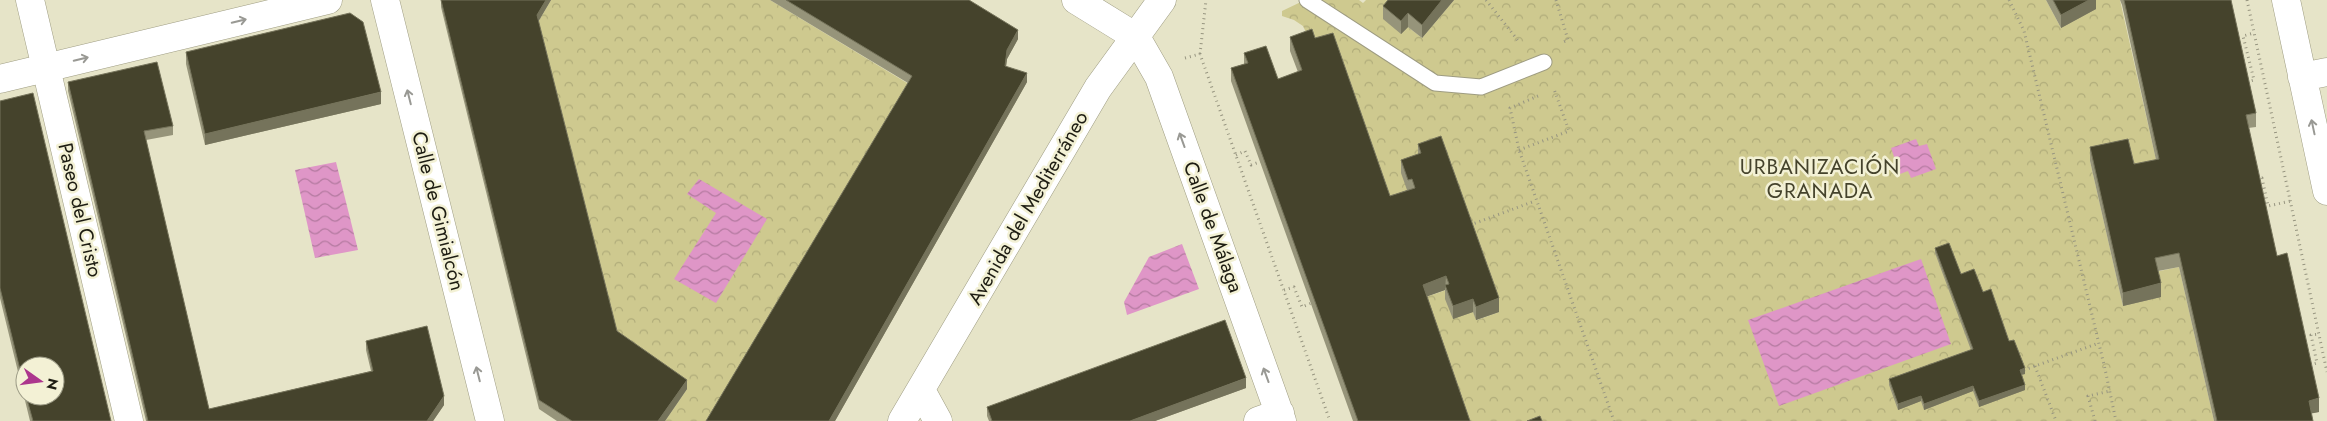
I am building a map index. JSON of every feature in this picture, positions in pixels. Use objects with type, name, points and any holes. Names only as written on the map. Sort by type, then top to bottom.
[{"type":"street","name":"Paseo del Cristo","points":[[30,0],[129,421]]},
{"type":"street","points":[[0,79],[328,0]]},
{"type":"street","name":"Calle de Gimialcón","points":[[385,0],[490,421]]},
{"type":"street","points":[[1076,0],[1136,37]]},
{"type":"street","name":"Avenida del Mediterráneo","points":[[902,421],[1098,88],[1162,0]]},
{"type":"street","points":[[2286,0],[2314,75],[2327,191]]},
{"type":"street","name":"Calle de Málaga","points":[[1136,37],[1159,77],[1273,418]]},
{"type":"street","points":[[921,390],[938,421]]},
{"type":"lane","points":[[1307,0],[1435,83],[1482,87],[1542,57]]},
{"type":"path","points":[[1206,0],[1200,54],[1330,421]]},
{"type":"path","points":[[1486,0],[1526,50],[1542,57],[1569,131],[1519,150]]},
{"type":"path","points":[[1542,57],[1568,40],[1556,0]]},
{"type":"path","points":[[2009,0],[2024,31],[2116,421]]},
{"type":"path","points":[[2247,0],[2327,372]]},
{"type":"path","points":[[2246,82],[2254,80],[2243,36],[2254,33]]},
{"type":"path","points":[[1159,77],[1176,60],[1200,54]]},
{"type":"path","points":[[1554,89],[1510,108],[1519,150],[1535,201],[1614,421]]},
{"type":"path","points":[[1236,155],[1245,151],[1251,165],[1265,159]]},
{"type":"path","points":[[2249,184],[2262,178],[2268,206],[2291,201]]},
{"type":"path","points":[[1468,226],[1535,201]]},
{"type":"path","points":[[1284,290],[1294,287],[1302,307],[1319,299]]},
{"type":"path","points":[[2309,365],[2317,363],[2311,335],[2319,334]]},
{"type":"path","points":[[2024,370],[2099,343]]},
{"type":"path","points":[[2035,366],[2056,421]]},
{"type":"path","points":[[2095,421],[2088,396],[2110,391]]},
{"type":"green space","points":[[551,0],[770,0],[912,86],[711,421],[665,421],[687,389],[617,341],[537,24]]},
{"type":"green space","points":[[1305,0],[1359,0],[1363,3],[1366,0],[1399,0],[1408,27],[1422,38],[1454,0],[2046,0],[2061,28],[2091,0],[2120,0],[2159,173],[2090,161],[2123,306],[2155,272],[2179,267],[2214,421],[1466,421],[1423,298],[1446,290],[1473,312],[1477,320],[1499,312],[1408,193],[1391,210],[1303,26],[1294,20],[1282,16],[1282,11]]},
{"type":"water","points":[[1916,139],[1919,146],[1927,144],[1936,169],[1911,178],[1908,171],[1900,174],[1891,148]]},
{"type":"water","points":[[336,162],[358,250],[315,258],[295,170]]},
{"type":"water","points":[[699,179],[767,219],[716,303],[674,279],[716,213],[687,194]]},
{"type":"water","points":[[1182,244],[1199,289],[1127,315],[1124,302],[1149,257]]},
{"type":"water","points":[[1921,259],[1951,344],[1779,406],[1748,320]]},
{"type":"building","points":[[441,0],[546,0],[537,15],[617,331],[687,380],[658,421],[572,421],[539,400]]},
{"type":"building","points":[[786,0],[969,0],[1018,30],[1007,50],[1005,66],[1027,73],[829,421],[706,421],[912,76]]},
{"type":"building","points":[[1388,0],[1442,0],[1422,25],[1408,13],[1401,21],[1383,6]]},
{"type":"building","points":[[2053,0],[2089,0],[2061,15]]},
{"type":"building","points":[[2124,0],[2231,0],[2256,113],[2246,115],[2277,256],[2287,253],[2319,398],[2309,401],[2313,421],[2217,421],[2179,253],[2155,258],[2161,283],[2123,293],[2090,147],[2128,139],[2134,164],[2159,159]]},
{"type":"building","points":[[350,13],[363,22],[381,92],[205,134],[186,52]]},
{"type":"building","points":[[1312,29],[1315,38],[1333,33],[1390,196],[1415,188],[1412,179],[1408,180],[1401,160],[1421,153],[1418,144],[1441,136],[1499,298],[1476,307],[1473,299],[1453,306],[1445,285],[1449,284],[1446,276],[1423,285],[1470,421],[1358,421],[1231,68],[1248,63],[1244,53],[1266,46],[1278,79],[1302,70],[1290,37]]},
{"type":"building","points":[[157,62],[173,126],[144,131],[209,409],[373,371],[366,341],[427,326],[444,396],[427,421],[148,421],[68,82]]},
{"type":"building","points":[[33,93],[111,421],[33,421],[29,406],[65,406],[65,356],[17,356],[0,288],[0,101]]},
{"type":"building","points":[[1949,243],[1961,274],[1974,269],[1983,292],[1991,289],[2009,341],[2014,340],[2025,368],[2020,370],[2025,385],[1979,401],[1973,386],[1924,404],[1921,396],[1898,404],[1889,379],[1973,349],[1935,248]]},
{"type":"building","points":[[1225,320],[1246,378],[1130,421],[992,421],[987,407]]},
{"type":"building","points":[[1540,416],[1542,421],[1527,421]]},
{"type":"district","name":"URBANIZACIÓN GRANADA","points":[[1820,179]]}]
